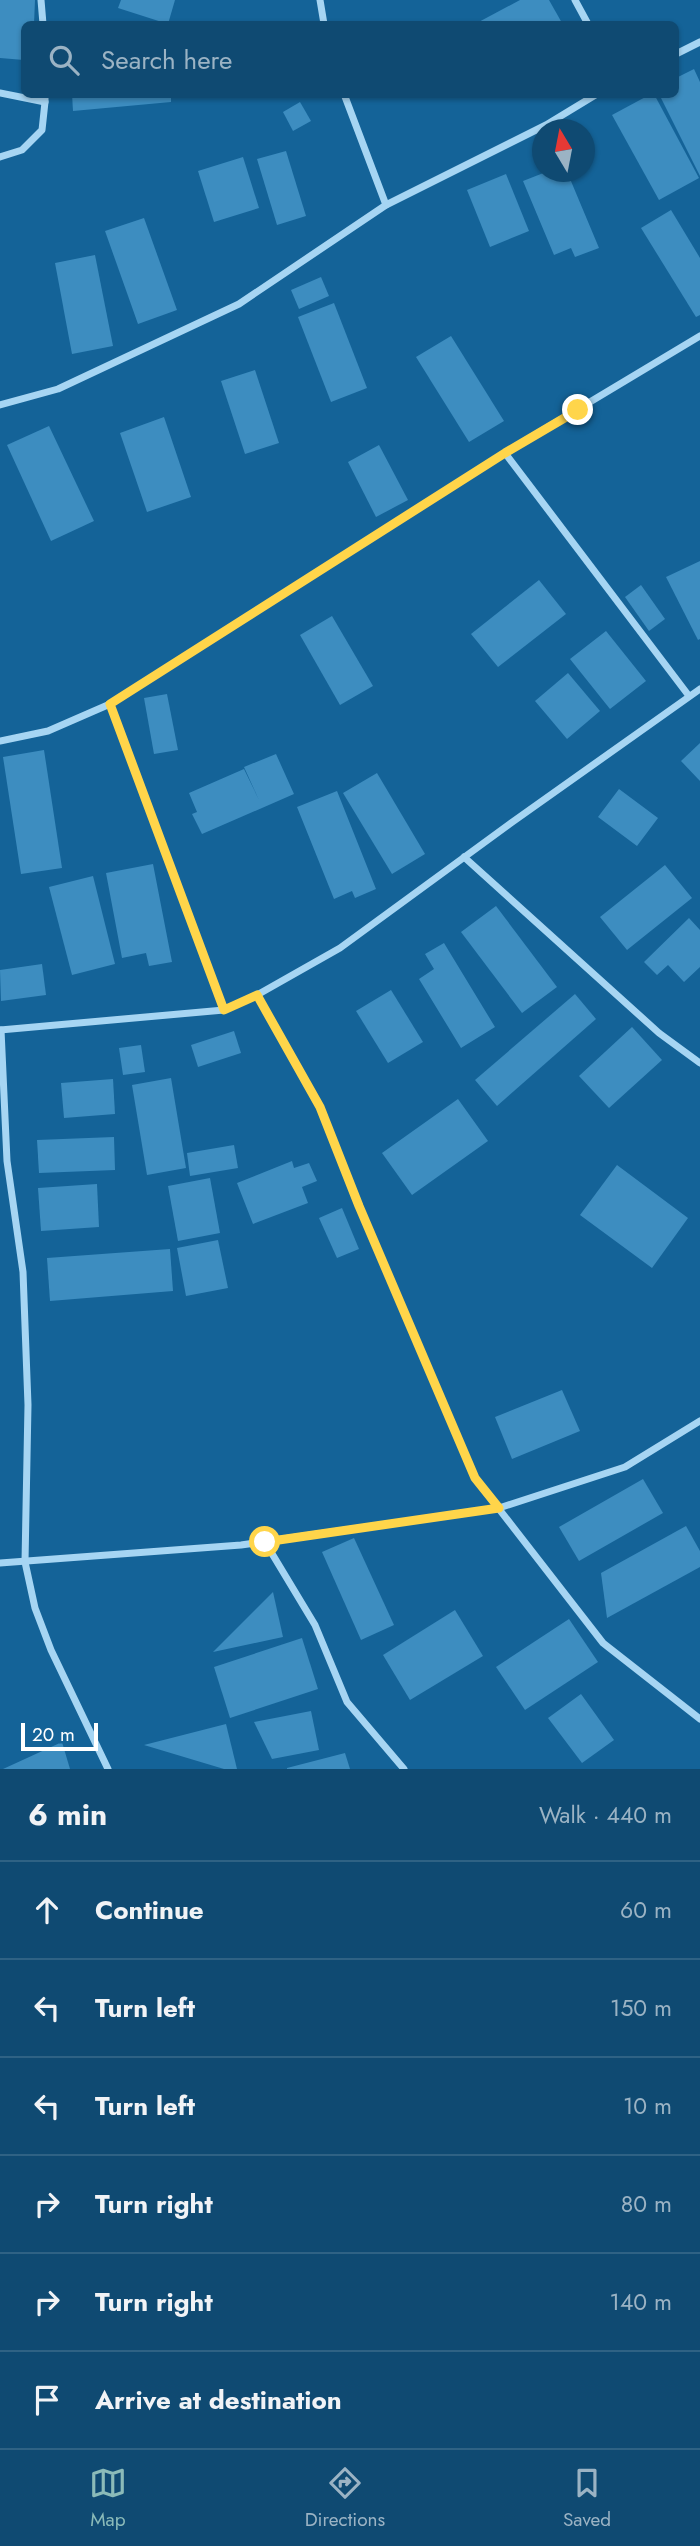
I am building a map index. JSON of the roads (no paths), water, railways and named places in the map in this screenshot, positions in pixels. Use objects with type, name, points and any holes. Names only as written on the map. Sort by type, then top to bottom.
[{"type":"street","points":[[41,0],[43,21]]},
{"type":"street","points":[[320,0],[324,21]]},
{"type":"street","points":[[575,0],[586,21]]},
{"type":"street","points":[[679,52],[700,42]]},
{"type":"street","points":[[0,93],[21,95]]},
{"type":"street","points":[[0,157],[22,150],[42,130],[45,98]]},
{"type":"street","points":[[346,98],[386,205]]},
{"type":"street","points":[[0,404],[58,389],[239,304],[386,205],[546,125],[590,98]]},
{"type":"street","points":[[0,741],[48,731],[110,704],[505,453],[700,336]]},
{"type":"street","points":[[505,453],[689,696]]},
{"type":"street","points":[[108,1769],[51,1650],[35,1608],[24,1562],[28,1405],[23,1272],[7,1161],[1,1030],[224,1010],[257,995],[340,948],[700,688]]},
{"type":"street","points":[[110,704],[224,1010]]},
{"type":"street","points":[[464,857],[659,1032],[700,1063]]},
{"type":"street","points":[[257,995],[320,1107],[359,1206],[475,1478],[603,1643],[700,1719]]},
{"type":"street","points":[[0,1563],[265,1542],[499,1508],[625,1467],[700,1421]]},
{"type":"street","points":[[265,1542],[315,1625],[347,1702],[404,1769]]}]
